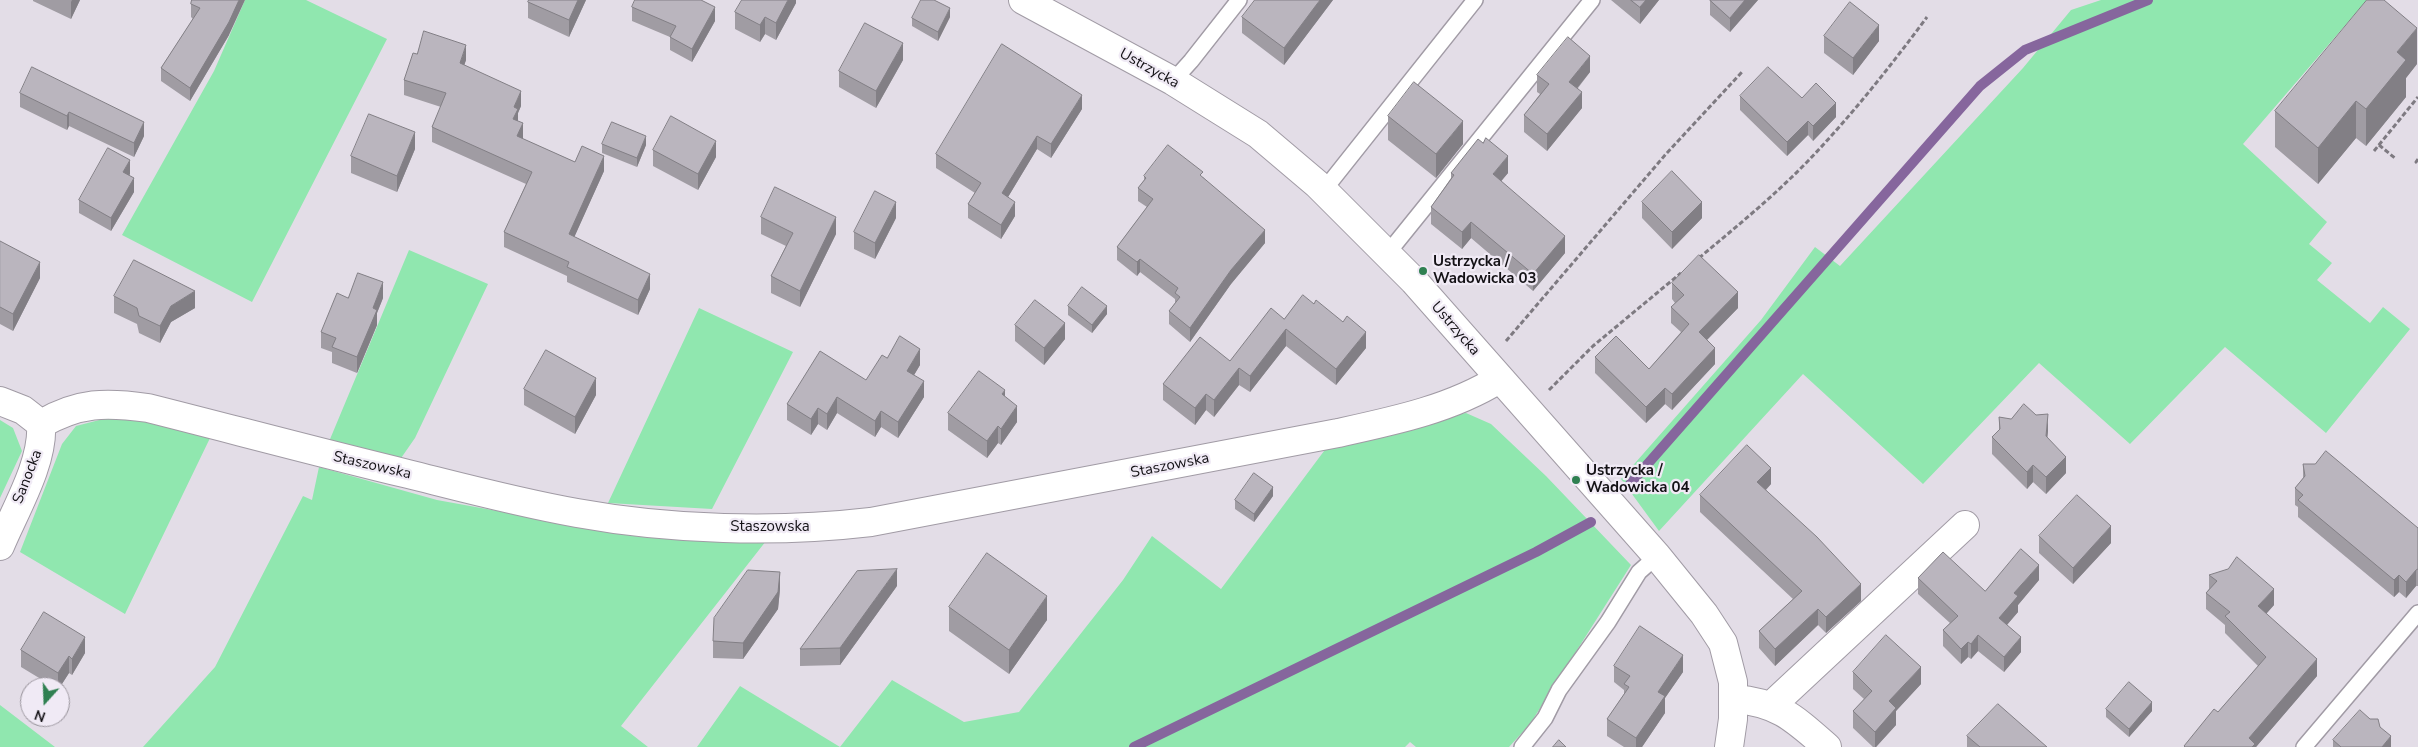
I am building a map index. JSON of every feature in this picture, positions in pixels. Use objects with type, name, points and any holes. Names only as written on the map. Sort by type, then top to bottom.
[{"type":"street","name":"Ustrzycka","points":[[1023,0],[1173,81],[1258,134],[1324,190],[1387,254],[1657,556],[1704,614],[1722,643],[1733,682],[1734,699],[1729,747]]},
{"type":"street","name":"Staszowska","points":[[41,424],[70,409],[86,405],[124,405],[148,408],[324,454],[576,513],[644,522],[806,528],[870,522],[1338,433],[1421,413],[1480,390],[1492,371]]},
{"type":"street","points":[[0,401],[23,410],[41,424]]},
{"type":"street","name":"Sanocka","points":[[0,546],[38,456],[42,437],[41,424]]},
{"type":"street","points":[[1772,705],[1965,524]]},
{"type":"street","points":[[1734,699],[1755,700],[1772,705],[1789,715],[1827,747]]},
{"type":"lane","points":[[1173,81],[1239,0]]},
{"type":"lane","points":[[1324,190],[1475,0]]},
{"type":"lane","points":[[1387,254],[1592,0]]},
{"type":"lane","points":[[1522,747],[1545,718],[1559,690],[1608,622],[1639,572],[1657,556]]},
{"type":"lane","points":[[2304,747],[2418,613]]},
{"type":"path","points":[[1692,265],[1758,208],[1808,161],[1899,55],[1927,17]]},
{"type":"path","points":[[1492,371],[1666,154],[1742,72]]},
{"type":"path","points":[[2374,151],[2418,97]]},
{"type":"path","points":[[2379,145],[2396,159]]},
{"type":"path","points":[[2418,159],[2416,162],[2418,164]]},
{"type":"path","points":[[1528,412],[1593,346],[1684,271]]},
{"type":"green space","points":[[245,0],[306,0],[387,39],[252,302],[122,235],[214,71]]},
{"type":"green space","points":[[2101,0],[2367,0],[2243,144],[2327,222],[2309,244],[2332,263],[2317,280],[2370,323],[2383,307],[2410,329],[2326,433],[2225,347],[2130,444],[2039,363],[1923,484],[1803,374],[1659,531],[1621,479],[1761,320],[1815,247],[1840,266],[2023,68],[2071,10]]},
{"type":"green space","points":[[409,250],[488,284],[415,438],[399,461],[328,444]]},
{"type":"green space","points":[[699,308],[793,352],[712,509],[608,503]]},
{"type":"green space","points":[[1466,413],[1491,424],[1546,476],[1631,565],[1530,724],[1509,747],[1416,747],[1410,742],[1405,747],[840,747],[892,680],[964,722],[1019,712],[1123,580],[1152,536],[1221,589],[1333,439]]},
{"type":"green space","points":[[111,417],[146,420],[211,436],[125,614],[20,552],[62,444],[76,426]]},
{"type":"green space","points":[[0,420],[13,428],[22,451],[0,498]]},
{"type":"green space","points":[[319,467],[437,500],[641,537],[766,541],[621,726],[648,747],[143,747],[215,667],[303,496],[312,500]]},
{"type":"green space","points":[[740,686],[840,747],[697,747]]},
{"type":"green space","points":[[0,705],[20,720],[20,727],[29,727],[55,747],[0,747]]},
{"type":"building","points":[[192,0],[239,0],[229,22],[190,88],[161,68],[200,8],[191,4]]},
{"type":"building","points":[[529,0],[578,0],[569,20],[528,2]]},
{"type":"building","points":[[635,0],[701,0],[715,7],[692,49],[670,37],[676,26],[632,7]]},
{"type":"building","points":[[742,0],[788,0],[776,23],[765,17],[760,25],[735,12]]},
{"type":"building","points":[[921,0],[934,0],[950,8],[938,32],[912,18]]},
{"type":"building","points":[[1255,0],[1320,0],[1284,48],[1242,17]]},
{"type":"building","points":[[1631,0],[1646,0],[1640,7]]},
{"type":"building","points":[[1710,0],[1745,0],[1730,18]]},
{"type":"building","points":[[2367,0],[2384,0],[2417,28],[2397,52],[2406,60],[2366,109],[2356,101],[2318,148],[2275,111]]},
{"type":"building","points":[[1850,2],[1879,25],[1853,58],[1824,36]]},
{"type":"building","points":[[865,23],[903,43],[876,91],[839,71]]},
{"type":"building","points":[[424,31],[466,45],[460,63],[521,91],[514,107],[518,109],[513,119],[523,123],[517,136],[575,162],[582,146],[604,156],[569,234],[650,274],[638,300],[567,267],[569,262],[504,232],[532,172],[432,127],[446,93],[404,80],[413,53],[417,54]]},
{"type":"building","points":[[1568,37],[1590,56],[1569,82],[1582,92],[1547,134],[1524,115],[1549,84],[1537,75]]},
{"type":"building","points":[[1002,44],[1082,95],[1051,144],[1037,136],[1002,193],[1015,202],[1001,225],[968,204],[981,183],[936,154]]},
{"type":"building","points":[[32,67],[144,122],[134,143],[69,112],[67,116],[20,93]]},
{"type":"building","points":[[1768,67],[1802,98],[1816,83],[1836,103],[1813,126],[1808,121],[1787,142],[1740,96]]},
{"type":"building","points":[[1414,82],[1463,121],[1436,154],[1388,116]]},
{"type":"building","points":[[369,114],[415,132],[397,176],[351,156]]},
{"type":"building","points":[[671,116],[716,141],[698,174],[653,150]]},
{"type":"building","points":[[612,122],[646,136],[637,158],[602,144]]},
{"type":"building","points":[[1486,138],[1508,156],[1493,174],[1565,236],[1533,274],[1471,222],[1462,232],[1431,207],[1454,175],[1451,173],[1478,139],[1483,143]]},
{"type":"building","points":[[1168,145],[1203,172],[1200,175],[1265,230],[1231,270],[1190,328],[1169,311],[1180,297],[1175,293],[1178,288],[1140,259],[1137,262],[1117,247],[1153,199],[1138,188],[1146,178],[1144,176]]},
{"type":"building","points":[[108,148],[130,160],[123,172],[134,178],[111,218],[79,200]]},
{"type":"building","points":[[1672,171],[1702,202],[1672,232],[1642,202]]},
{"type":"building","points":[[775,187],[836,217],[800,291],[771,276],[793,233],[761,217]]},
{"type":"building","points":[[875,191],[896,202],[875,243],[854,232]]},
{"type":"building","points":[[0,241],[40,262],[13,314],[0,307]]},
{"type":"building","points":[[1699,255],[1738,292],[1699,332],[1715,348],[1672,394],[1665,388],[1646,407],[1595,357],[1616,336],[1649,369],[1689,324],[1671,307],[1684,295],[1672,283]]},
{"type":"building","points":[[134,260],[195,291],[171,306],[160,326],[139,316],[137,308],[114,296]]},
{"type":"building","points":[[358,273],[383,282],[373,308],[377,310],[357,357],[332,347],[336,338],[321,332],[337,293],[348,298]]},
{"type":"building","points":[[1082,287],[1107,306],[1092,325],[1068,306]]},
{"type":"building","points":[[1303,295],[1314,304],[1316,300],[1343,322],[1347,316],[1366,332],[1336,369],[1286,329],[1250,376],[1239,368],[1214,400],[1206,394],[1195,408],[1163,384],[1200,337],[1230,361],[1271,308],[1284,319]]},
{"type":"building","points":[[1035,300],[1065,323],[1044,348],[1015,325]]},
{"type":"building","points":[[900,336],[920,349],[907,371],[924,381],[898,422],[881,411],[875,421],[837,397],[827,414],[818,408],[811,419],[787,404],[820,351],[866,380],[882,355],[887,358]]},
{"type":"building","points":[[546,350],[596,378],[575,417],[524,389]]},
{"type":"building","points":[[979,371],[1005,390],[1002,394],[1017,406],[1001,429],[998,426],[987,441],[948,413]]},
{"type":"building","points":[[2024,404],[2036,415],[2048,414],[2046,436],[2066,457],[2046,477],[2033,465],[2027,472],[1992,437],[2000,429],[1999,417],[2011,419]]},
{"type":"building","points":[[1747,445],[1771,468],[1757,482],[1817,537],[1861,584],[1826,617],[1818,609],[1775,649],[1759,631],[1802,591],[1700,495]]},
{"type":"building","points":[[2326,451],[2418,528],[2418,569],[2406,582],[2399,575],[2394,580],[2298,500],[2303,495],[2295,488],[2305,476],[2303,464],[2315,464]]},
{"type":"building","points":[[1254,473],[1273,487],[1254,514],[1235,500]]},
{"type":"building","points":[[2077,495],[2111,526],[2073,568],[2039,536]]},
{"type":"building","points":[[2021,549],[2039,565],[2014,593],[2018,596],[1999,618],[2021,637],[2004,657],[1978,635],[1971,644],[1968,642],[1961,649],[1943,630],[1958,616],[1918,578],[1943,552],[1985,591]]},
{"type":"building","points":[[987,553],[1047,596],[1009,650],[949,607]]},
{"type":"building","points":[[2237,557],[2274,589],[2258,606],[2317,659],[2249,738],[2255,744],[2252,747],[2185,747],[2214,709],[2218,712],[2266,657],[2225,616],[2230,612],[2206,593],[2217,581],[2209,575],[2228,569]]},
{"type":"building","points":[[897,569],[840,648],[800,649],[857,571]]},
{"type":"building","points":[[748,570],[780,572],[778,592],[743,643],[713,641],[714,618]]},
{"type":"building","points":[[44,612],[85,637],[72,659],[69,656],[58,673],[21,650]]},
{"type":"building","points":[[1640,626],[1683,655],[1658,692],[1665,696],[1636,738],[1607,719],[1629,687],[1624,684],[1630,676],[1614,666]]},
{"type":"building","points":[[1886,635],[1921,667],[1889,701],[1896,708],[1875,732],[1853,711],[1872,691],[1853,672]]},
{"type":"building","points":[[2129,682],[2152,702],[2129,729],[2106,709]]},
{"type":"building","points":[[1998,704],[2047,747],[1980,747],[1967,736]]},
{"type":"building","points":[[2360,710],[2370,719],[2378,719],[2380,727],[2391,736],[2382,747],[2341,747],[2333,740]]},
{"type":"building","points":[[1559,740],[1566,747],[1553,747]]},
{"type":"waterway","points":[[1630,484],[1980,86],[2025,50],[2148,0]]},
{"type":"waterway","points":[[1134,747],[1536,552],[1591,522]]},
{"type":"place","name":"Ustrzycka / Wadowicka 03","points":[[1423,271]]},
{"type":"place","name":"Ustrzycka / Wadowicka 04","points":[[1576,480]]}]
